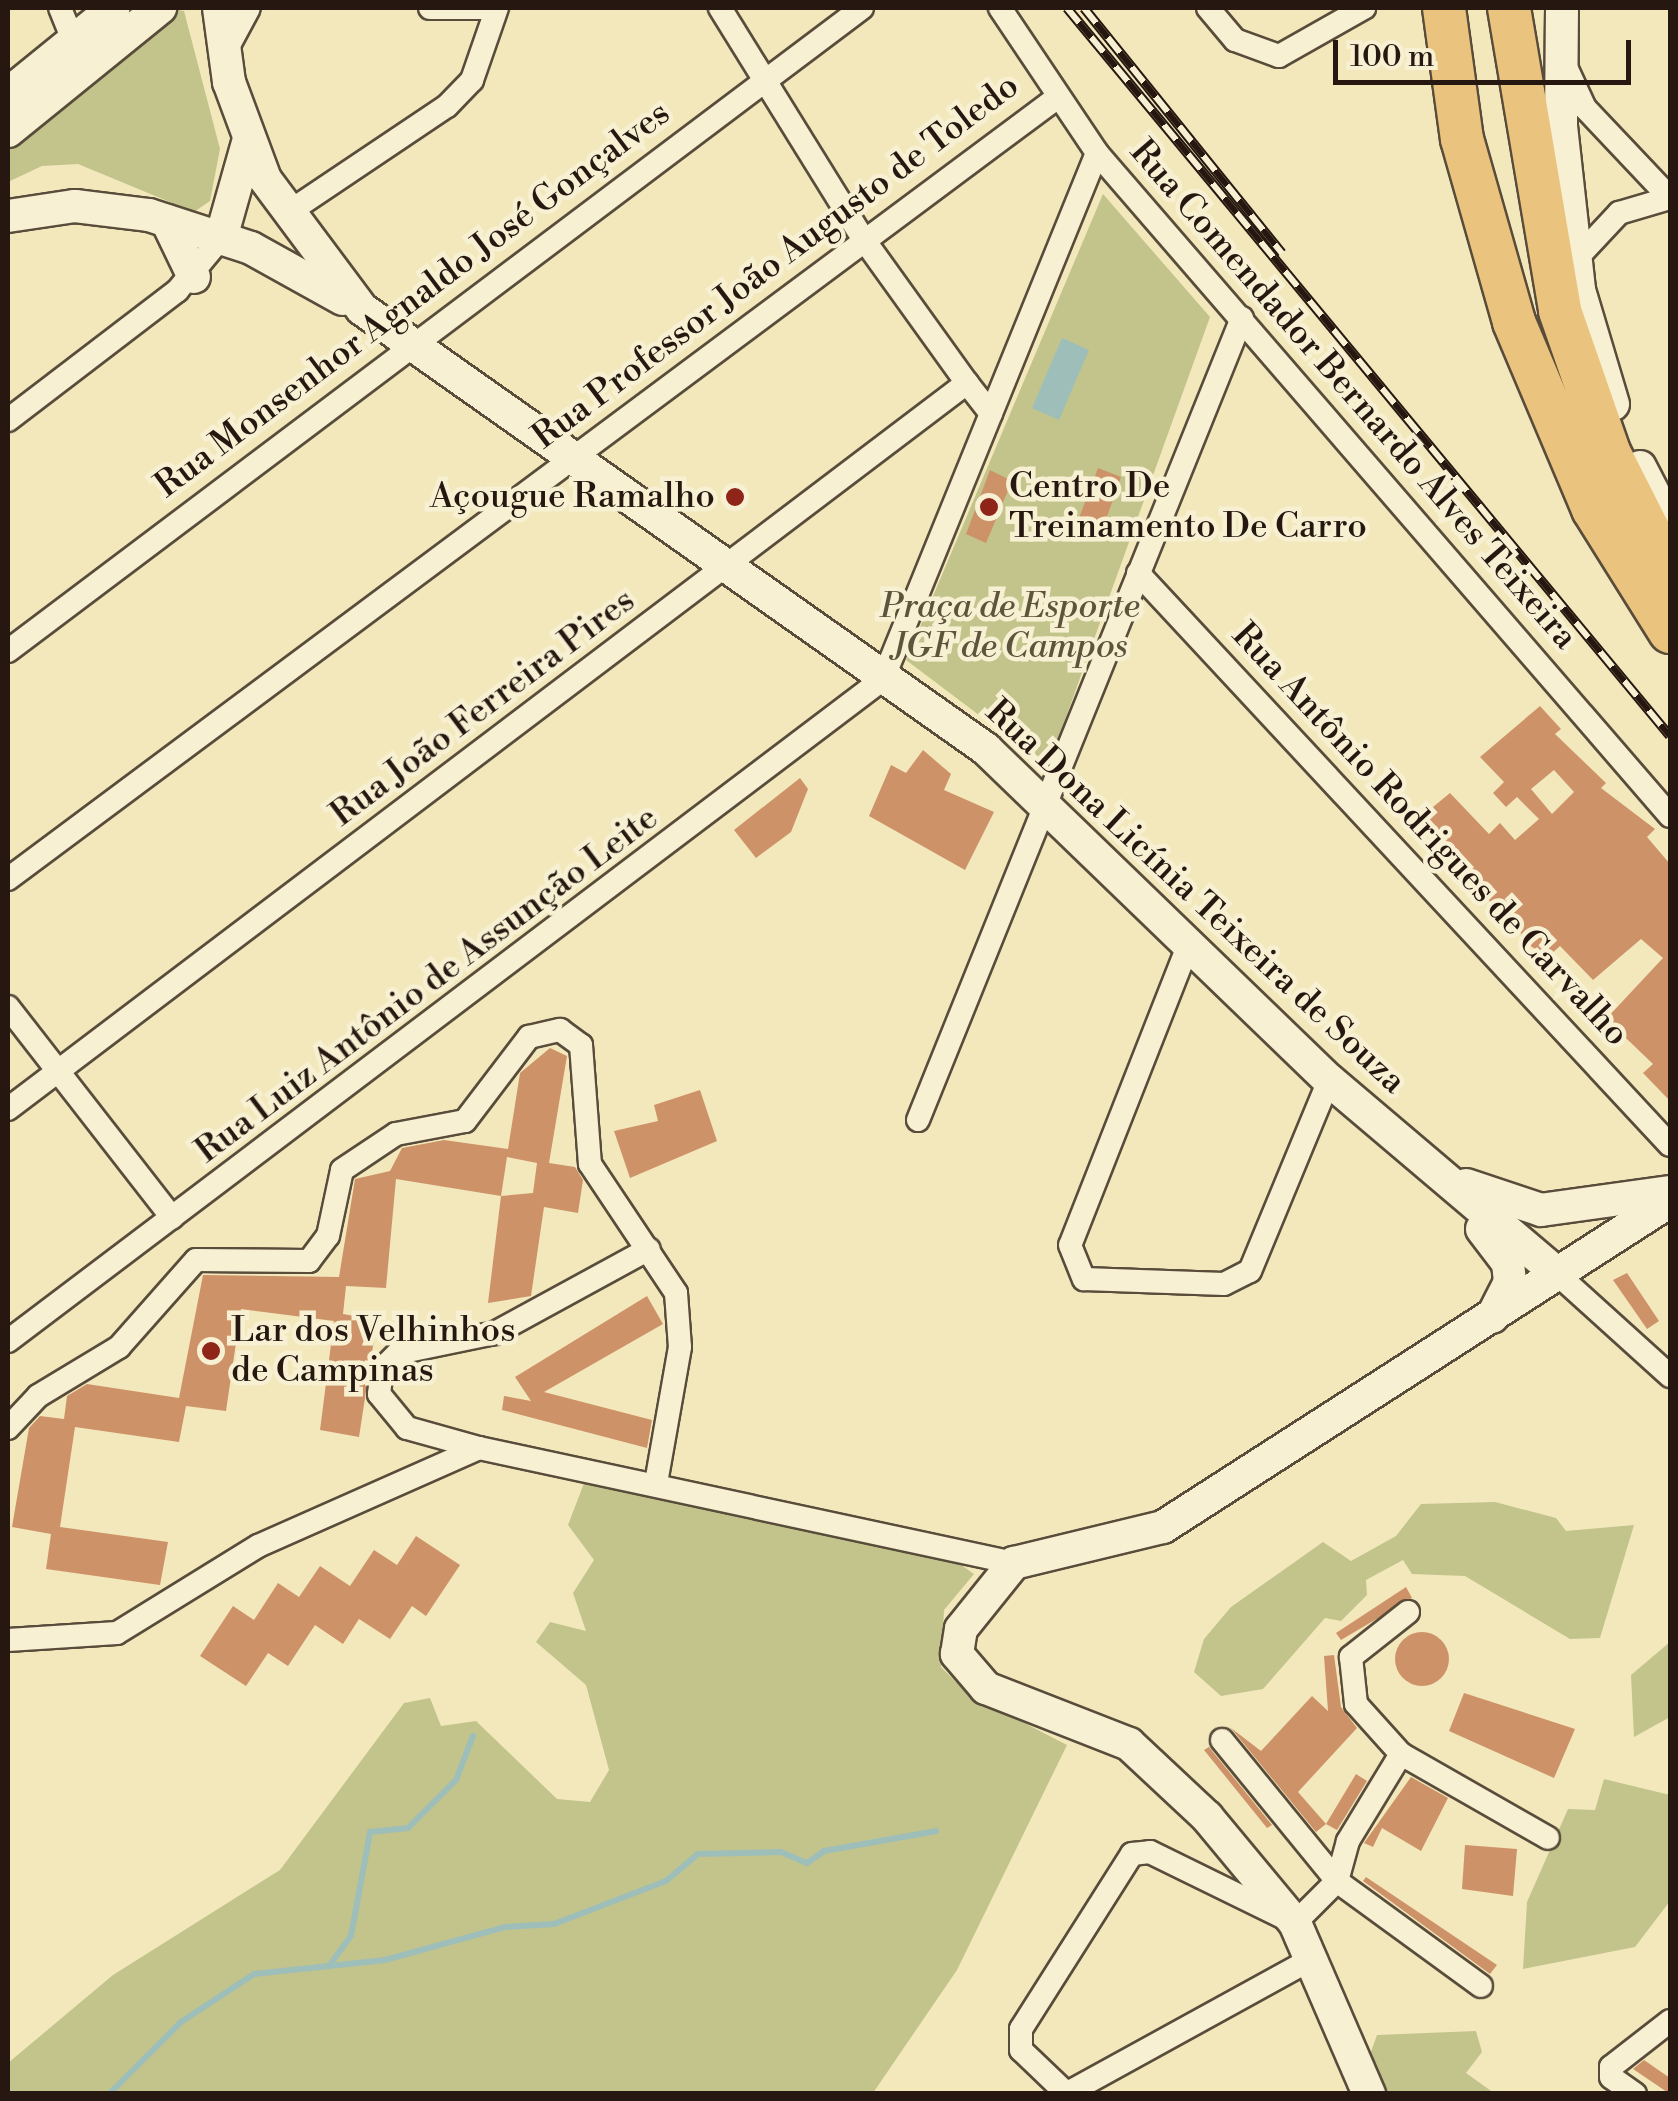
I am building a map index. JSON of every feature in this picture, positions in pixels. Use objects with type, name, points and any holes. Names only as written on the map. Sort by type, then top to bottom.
[{"type":"highway","points":[[1444,8],[1466,154],[1514,322],[1593,509],[1670,632]]},
{"type":"highway","points":[[1509,8],[1560,311],[1608,452],[1670,572]]},
{"type":"highway","points":[[1621,432],[1670,544]]},
{"type":"main road","points":[[8,94],[114,8]]},
{"type":"main road","points":[[8,131],[160,8]]},
{"type":"main road","name":"Rua Dona Licínia Teixeira de Souza","points":[[203,8],[220,36],[248,139],[286,214],[362,309],[407,349],[730,565],[1044,802],[1329,1080],[1555,1272]]},
{"type":"main road","points":[[1562,8],[1560,53],[1577,258],[1621,432],[1670,525]]},
{"type":"main road","points":[[221,238],[248,139]]},
{"type":"main road","points":[[8,216],[110,207],[168,221],[221,238],[362,309]]},
{"type":"main road","points":[[168,221],[194,276]]},
{"type":"main road","points":[[1432,1168],[1541,1210],[1670,1192]]},
{"type":"main road","points":[[1432,1168],[1508,1263],[1510,1282],[1492,1317]]},
{"type":"main road","points":[[1369,2094],[1313,1958],[1294,1923],[1207,1816],[1129,1744],[1039,1714],[966,1670],[961,1629],[1014,1564],[1163,1527],[1670,1200]]},
{"type":"street","points":[[60,8],[72,41]]},
{"type":"street","points":[[220,36],[249,8]]},
{"type":"street","points":[[286,214],[447,106],[472,80],[495,8],[430,8]]},
{"type":"street","points":[[720,8],[862,238],[990,414]]},
{"type":"street","name":"Rua Monsenhor Agnaldo José Gonçalves","points":[[8,651],[762,79],[862,8]]},
{"type":"street","name":"Rua Comendador Bernardo Alves Teixeira","points":[[1000,8],[1097,153],[1670,816]]},
{"type":"street","points":[[1208,8],[1236,40],[1280,56],[1364,8]]},
{"type":"street","points":[[1560,53],[1585,108],[1670,198],[1619,213],[1577,258]]},
{"type":"street","name":"Rua Professor João Augusto de Toledo","points":[[8,879],[862,238],[1058,97]]},
{"type":"street","points":[[882,679],[1097,153]]},
{"type":"street","points":[[8,420],[194,276],[221,238]]},
{"type":"street","points":[[918,1120],[1242,318]]},
{"type":"street","name":"Rua João Ferreira Pires","points":[[8,1110],[967,383]]},
{"type":"street","name":"Rua Antônio Rodrigues de Carvalho","points":[[1138,573],[1670,1145]]},
{"type":"street","name":"Rua Luiz Antônio de Assunção Leite","points":[[8,1341],[882,679]]},
{"type":"street","points":[[1190,941],[1070,1245],[1084,1279],[1224,1284],[1250,1271],[1329,1080]]},
{"type":"street","points":[[8,1007],[172,1218]]},
{"type":"street","points":[[8,1428],[38,1396],[119,1347],[196,1260],[309,1261],[328,1236],[342,1170],[396,1134],[465,1121],[529,1037],[560,1030],[579,1037],[590,1164],[650,1250],[680,1314],[656,1484]]},
{"type":"street","points":[[650,1250],[495,1332],[398,1352],[382,1369],[379,1394],[407,1428],[479,1448],[1014,1564]]},
{"type":"street","points":[[1555,1272],[1670,1376]]},
{"type":"street","points":[[8,1640],[117,1634],[258,1546],[479,1448]]},
{"type":"street","points":[[1408,1612],[1370,1634],[1348,1670],[1356,1704],[1400,1754],[1548,1838]]},
{"type":"street","points":[[1222,1740],[1337,1881],[1480,1986]]},
{"type":"street","points":[[1313,1958],[1066,2094],[1021,2050],[1029,2010],[1132,1854],[1150,1852],[1294,1923],[1337,1881],[1348,1840],[1400,1754]]},
{"type":"street","points":[[1635,2094],[1611,2068],[1670,2021]]},
{"type":"green space","points":[[173,9],[184,11],[220,149],[210,201],[194,212],[78,164],[42,166],[8,182],[8,142]]},
{"type":"green space","name":"Praça de Esporte JGF de Campos","points":[[1103,194],[1210,317],[1048,767],[906,660]]},
{"type":"green space","points":[[586,1478],[950,1557],[974,1574],[944,1610],[941,1667],[968,1694],[1067,1745],[957,1970],[873,2093],[8,2094],[8,2063],[113,1975],[280,1870],[404,1703],[430,1698],[441,1726],[476,1721],[557,1799],[590,1802],[609,1770],[586,1685],[536,1642],[550,1622],[586,1631],[573,1593],[594,1560],[568,1525]]},
{"type":"green space","points":[[1495,1502],[1556,1518],[1566,1531],[1634,1525],[1600,1638],[1570,1639],[1465,1576],[1412,1574],[1403,1560],[1366,1580],[1367,1595],[1341,1621],[1325,1618],[1263,1689],[1221,1696],[1194,1672],[1204,1639],[1231,1607],[1323,1542],[1351,1561],[1396,1536],[1421,1504]]},
{"type":"green space","points":[[1670,1642],[1670,1717],[1634,1737],[1631,1675]]},
{"type":"green space","points":[[1604,1779],[1670,1795],[1670,1901],[1635,1947],[1523,1969],[1527,1902],[1568,1809],[1595,1810]]},
{"type":"green space","points":[[1476,2031],[1482,2052],[1466,2073],[1494,2093],[1380,2093],[1368,2060],[1377,2035]]},
{"type":"water","points":[[1062,338],[1089,350],[1059,420],[1032,408]]},
{"type":"building","points":[[1098,468],[1121,477],[1103,528],[1079,518]]},
{"type":"building","name":"Centro De Treinamento De Carro","points":[[990,470],[1012,481],[986,543],[966,534]]},
{"type":"building","points":[[1540,706],[1561,729],[1555,734],[1606,783],[1601,788],[1655,829],[1647,837],[1670,864],[1670,1101],[1643,1073],[1653,1064],[1606,1019],[1663,958],[1641,939],[1593,980],[1560,946],[1549,956],[1532,947],[1416,821],[1450,793],[1489,834],[1500,823],[1515,840],[1539,819],[1517,797],[1506,807],[1493,793],[1504,782],[1480,757]],"holes":[[[1554,770],[1574,792],[1552,814],[1531,789]]]},
{"type":"building","points":[[923,750],[951,774],[944,790],[994,812],[965,870],[869,816],[891,765],[906,773]]},
{"type":"building","points":[[800,778],[808,789],[791,832],[756,858],[734,830]]},
{"type":"building","name":"Lar dos Velhinhos de Campinas","points":[[550,1048],[567,1056],[549,1163],[575,1167],[583,1180],[578,1213],[544,1207],[531,1296],[488,1303],[501,1196],[396,1179],[386,1288],[346,1286],[343,1314],[377,1320],[359,1437],[320,1430],[334,1321],[241,1309],[226,1411],[186,1406],[179,1442],[75,1427],[60,1527],[168,1542],[160,1585],[46,1569],[51,1534],[12,1527],[29,1428],[40,1416],[64,1419],[67,1396],[87,1384],[179,1398],[203,1275],[339,1277],[355,1179],[390,1171],[402,1148],[444,1140],[508,1149],[520,1073]],"holes":[[[507,1157],[537,1163],[533,1193],[501,1196]]]},
{"type":"building","points":[[700,1090],[717,1141],[630,1178],[614,1131],[658,1121],[654,1105]]},
{"type":"building","points":[[1627,1273],[1659,1321],[1647,1329],[1613,1280]]},
{"type":"building","name":"Lar dos Velhinhos de Campinas","points":[[647,1296],[663,1324],[544,1392],[652,1420],[647,1448],[502,1410],[504,1396],[531,1401],[515,1377]]},
{"type":"building","points":[[416,1536],[460,1565],[426,1616],[412,1606],[390,1639],[359,1619],[343,1644],[315,1625],[288,1666],[268,1653],[246,1686],[200,1656],[233,1606],[254,1620],[278,1583],[299,1597],[320,1566],[350,1586],[374,1550],[397,1565]]},
{"type":"building","points":[[1406,1587],[1412,1598],[1341,1640],[1336,1633]]},
{"type":"building","points":[[1422,1632],[1441,1640],[1449,1659],[1441,1678],[1422,1686],[1403,1678],[1395,1659],[1403,1640]]},
{"type":"building","points":[[1334,1655],[1341,1707],[1357,1728],[1298,1792],[1326,1824],[1316,1832],[1231,1728],[1261,1751],[1312,1696],[1328,1711],[1324,1656]]},
{"type":"building","points":[[1464,1693],[1575,1729],[1554,1778],[1449,1731]]},
{"type":"building","points":[[1209,1747],[1272,1825],[1267,1828],[1204,1750]]},
{"type":"building","points":[[1356,1774],[1367,1781],[1337,1830],[1326,1824]]},
{"type":"building","points":[[1411,1777],[1448,1798],[1421,1851],[1382,1828],[1373,1847],[1364,1843]]},
{"type":"building","points":[[1465,1845],[1517,1849],[1513,1896],[1462,1889]]},
{"type":"building","points":[[1366,1877],[1497,1965],[1490,1974],[1363,1881]]},
{"type":"building","points":[[1644,2060],[1670,2078],[1670,2094],[1633,2069]]},
{"type":"waterway","points":[[329,1966],[351,1936],[370,1832],[408,1828],[456,1780],[473,1736]]},
{"type":"waterway","points":[[109,2094],[181,2022],[254,1974],[385,1960],[505,1927],[554,1924],[666,1881],[698,1854],[781,1852],[807,1863],[824,1851],[936,1831]]},
{"type":"railway","points":[[1067,8],[1670,736]]},
{"type":"railway","points":[[1084,8],[1282,253]]},
{"type":"place","name":"Açougue Ramalho","points":[[735,497]]},
{"type":"place","name":"Centro De Treinamento De Carro","points":[[989,507]]},
{"type":"place","name":"Lar dos Velhinhos de Campinas","points":[[211,1351]]}]
